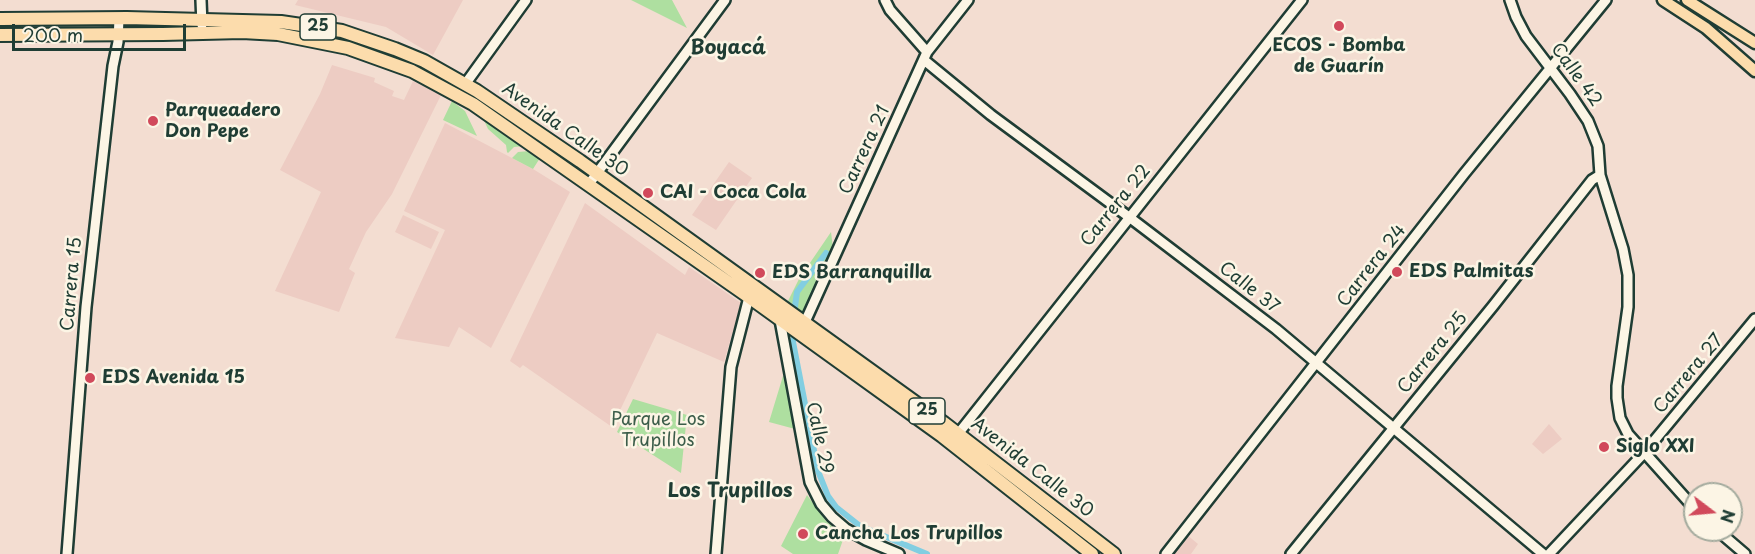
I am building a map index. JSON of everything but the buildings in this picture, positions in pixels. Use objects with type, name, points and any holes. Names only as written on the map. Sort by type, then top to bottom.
[{"type":"highway","name":"Avenida Calle 30","points":[[0,19],[119,18],[281,22],[342,32],[395,49],[466,83],[597,173],[802,320],[958,434],[1114,554]]},
{"type":"highway","name":"Avenida Calle 30","points":[[0,35],[242,32],[278,34],[348,48],[434,81],[473,104],[749,297],[942,436],[1092,554]]},
{"type":"main road","points":[[1663,0],[1706,28],[1755,71]]},
{"type":"main road","points":[[1687,0],[1755,43]]},
{"type":"street","points":[[201,0],[202,33]]},
{"type":"street","points":[[466,83],[526,0]]},
{"type":"street","points":[[589,184],[725,0]]},
{"type":"street","name":"Calle 37","points":[[885,0],[890,10],[926,56],[991,115],[1276,329],[1543,554]]},
{"type":"street","name":"Carrera 21","points":[[802,320],[926,56],[968,0]]},
{"type":"street","name":"Carrera 22","points":[[958,434],[1302,0]]},
{"type":"street","name":"Calle 42","points":[[1510,0],[1526,36],[1551,66],[1588,121],[1598,146],[1600,174],[1627,267],[1628,307],[1617,386],[1618,411],[1628,434],[1644,453]]},
{"type":"street","name":"Carrera 24","points":[[1166,554],[1551,66],[1606,0]]},
{"type":"street","name":"Carrera 15","points":[[67,554],[90,262],[119,18]]},
{"type":"street","name":"Carrera 25","points":[[1291,554],[1585,188],[1600,174]]},
{"type":"street","points":[[716,554],[731,367],[749,297]]},
{"type":"street","name":"Carrera 27","points":[[1549,554],[1644,453],[1755,319]]},
{"type":"street","name":"Calle 29","points":[[783,322],[810,482],[821,504],[846,529],[899,554]]},
{"type":"street","points":[[1644,453],[1683,496]]},
{"type":"street","points":[[1732,542],[1745,554]]},
{"type":"shaded area","points":[[298,0],[463,0],[433,55],[386,27],[295,5]]},
{"type":"shaded area","points":[[332,65],[375,78],[374,82],[394,91],[392,96],[404,100],[413,81],[441,95],[392,194],[366,232],[349,269],[355,273],[339,312],[275,291],[321,192],[280,170],[320,94]]},
{"type":"shaded area","points":[[445,123],[533,169],[570,192],[491,348],[459,327],[449,347],[395,338],[445,230],[404,211]]},
{"type":"shaded area","points":[[729,162],[752,178],[716,230],[692,215]]},
{"type":"shaded area","points":[[585,203],[685,275],[689,267],[741,303],[724,362],[657,333],[612,427],[523,365],[520,368],[510,361]]},
{"type":"shaded area","points":[[403,215],[439,232],[431,249],[395,232]]},
{"type":"shaded area","points":[[1549,424],[1562,439],[1543,454],[1532,444]]},
{"type":"shaded area","points":[[1186,534],[1198,544],[1191,554],[1170,554]]},
{"type":"green space","points":[[631,0],[672,0],[687,28]]},
{"type":"green space","points":[[452,101],[465,111],[477,136],[443,120]]},
{"type":"green space","points":[[482,116],[525,146],[514,147],[508,153],[506,145],[488,129]]},
{"type":"green space","points":[[530,151],[540,158],[533,169],[512,158],[518,152]]},
{"type":"green space","points":[[831,232],[833,248],[803,312],[788,301],[799,279]]},
{"type":"green space","points":[[783,376],[786,376],[795,429],[769,422]]},
{"type":"green space","name":"Parque Los Trupillos","points":[[633,399],[687,415],[681,473],[617,432]]},
{"type":"green space","points":[[807,495],[826,521],[844,537],[838,554],[793,554],[781,546]]},
{"type":"waterway","points":[[794,314],[797,292],[826,253]]},
{"type":"waterway","points":[[794,330],[793,342],[818,471],[828,496],[836,507],[860,526],[927,554]]},
{"type":"place","name":"ECOS - Bomba de Guarín","points":[[1339,26]]},
{"type":"place","name":"Parqueadero Don Pepe","points":[[153,121]]},
{"type":"place","name":"CAI - Coca Cola","points":[[648,193]]},
{"type":"place","name":"EDS Palmitas","points":[[1397,272]]},
{"type":"place","name":"EDS Barranquilla","points":[[760,273]]},
{"type":"place","name":"EDS Avenida 15","points":[[90,378]]},
{"type":"place","name":"Siglo XXI","points":[[1604,447]]},
{"type":"place","name":"Cancha Los Trupillos","points":[[803,534]]},
{"type":"district","name":"Boyacá","points":[[728,48]]},
{"type":"district","name":"Los Trupillos","points":[[730,491]]}]
